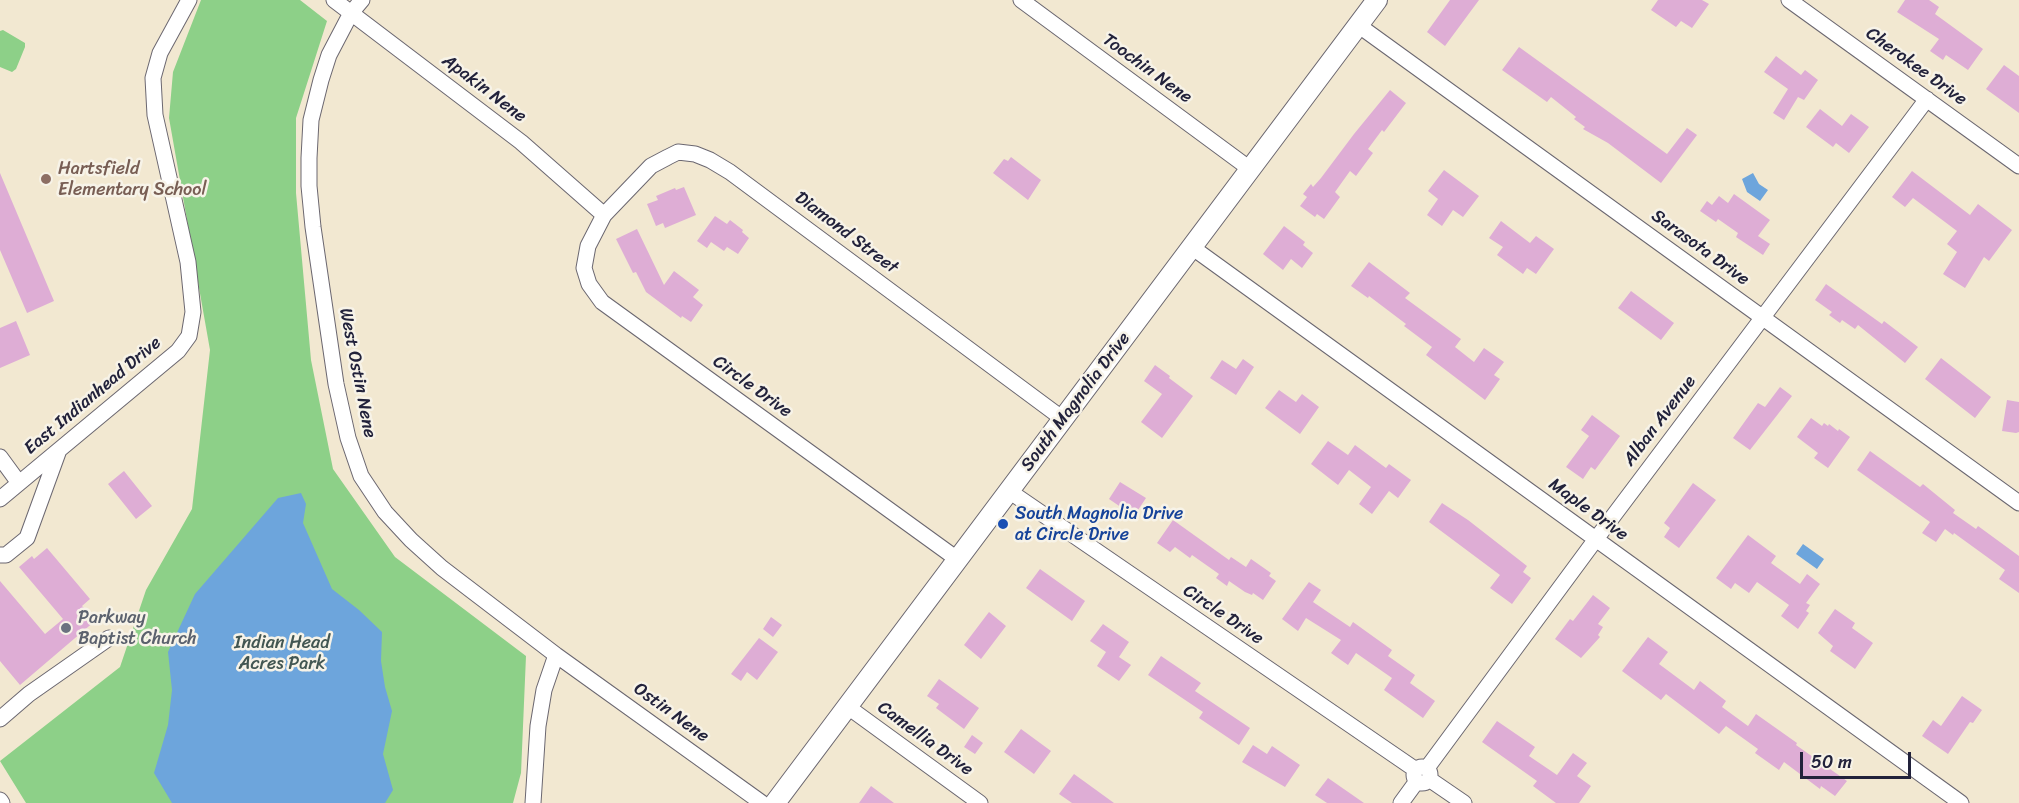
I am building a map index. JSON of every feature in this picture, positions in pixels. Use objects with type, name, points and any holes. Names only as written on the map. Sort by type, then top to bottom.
[{"type":"main road","name":"South Magnolia Drive","points":[[775,803],[1377,0]]},
{"type":"street","name":"East Indianhead Drive","points":[[0,500],[178,351],[189,336],[193,312],[188,262],[155,114],[153,78],[160,53],[189,0]]},
{"type":"street","name":"Apakin Nene","points":[[334,0],[521,142],[604,215]]},
{"type":"street","name":"West Ostin Nene","points":[[362,0],[351,13],[329,56],[311,120],[309,186],[313,226],[336,384],[348,438],[361,476],[385,512],[411,540],[452,576],[556,655]]},
{"type":"street","name":"Toochin Nene","points":[[1021,0],[1250,169]]},
{"type":"street","name":"Cherokee Drive","points":[[1789,0],[2019,166]]},
{"type":"street","name":"Sarasota Drive","points":[[1358,25],[2019,503]]},
{"type":"street","name":"Alban Avenue","points":[[1401,803],[1596,539],[1927,99]]},
{"type":"street","name":"Diamond Street","points":[[604,215],[651,166],[668,157],[678,152],[696,154],[711,160],[1063,419]]},
{"type":"street","name":"Circle Drive","points":[[604,215],[588,246],[584,268],[589,284],[602,302],[957,559]]},
{"type":"street","name":"Maple Drive","points":[[1192,248],[1961,803]]},
{"type":"street","points":[[0,555],[6,555],[27,538],[59,450]]},
{"type":"street","points":[[0,457],[19,483]]},
{"type":"street","name":"Circle Drive","points":[[1009,491],[1464,803]]},
{"type":"street","points":[[0,718],[29,694],[109,638]]},
{"type":"street","points":[[533,803],[538,726],[544,690],[556,655]]},
{"type":"street","name":"Ostin Nene","points":[[556,655],[762,803]]},
{"type":"street","name":"Camellia Drive","points":[[848,707],[980,803]]},
{"type":"green space","name":"Indian Head Acres Park","points":[[201,0],[300,0],[327,21],[296,118],[296,193],[311,360],[333,469],[395,557],[526,656],[521,773],[513,803],[26,803],[0,761],[120,667],[146,590],[192,509],[210,350],[169,118],[173,72]]},
{"type":"green space","points":[[3,30],[25,43],[16,69],[12,72],[0,67],[0,31]]},
{"type":"water","points":[[1753,173],[1759,184],[1768,190],[1760,201],[1747,192],[1742,179]]},
{"type":"water","points":[[301,493],[306,504],[303,523],[332,589],[382,632],[381,661],[392,711],[383,754],[393,790],[385,803],[172,803],[154,773],[168,725],[172,690],[168,652],[195,594],[278,498]]},
{"type":"water","points":[[1803,544],[1824,559],[1817,569],[1796,554]]},
{"type":"building","points":[[1450,0],[1479,0],[1445,46],[1427,32]]},
{"type":"building","points":[[1658,0],[1702,0],[1709,4],[1692,28],[1681,21],[1676,27],[1651,10]]},
{"type":"building","points":[[1905,0],[1929,0],[1939,7],[1935,14],[1983,49],[1968,70],[1946,55],[1943,60],[1930,51],[1939,39],[1897,12]]},
{"type":"building","points":[[1519,47],[1667,154],[1687,128],[1697,135],[1661,183],[1608,143],[1583,129],[1585,127],[1574,119],[1576,117],[1551,97],[1547,102],[1502,70]]},
{"type":"building","points":[[1776,56],[1801,75],[1805,70],[1818,80],[1804,100],[1798,97],[1784,120],[1773,113],[1788,89],[1764,72]]},
{"type":"building","points":[[2004,65],[2019,76],[2019,113],[1986,89]]},
{"type":"building","points":[[1390,90],[1406,103],[1368,149],[1373,153],[1356,176],[1350,171],[1335,192],[1340,197],[1324,219],[1317,214],[1315,217],[1300,206],[1307,197],[1303,194],[1311,184],[1313,187],[1321,178]]},
{"type":"building","points":[[1820,109],[1842,126],[1851,114],[1869,127],[1849,153],[1836,143],[1833,147],[1806,127]]},
{"type":"building","points":[[1011,157],[1041,180],[1028,200],[993,173],[1004,159],[1008,161]]},
{"type":"building","points":[[1444,170],[1479,196],[1463,217],[1453,210],[1442,226],[1427,215],[1438,199],[1428,191]]},
{"type":"building","points":[[1912,171],[1970,215],[1978,204],[2012,230],[1989,261],[1984,257],[1965,288],[1943,274],[1957,252],[1947,244],[1957,231],[1913,198],[1905,207],[1892,197]]},
{"type":"building","points":[[0,173],[54,301],[27,313],[0,250]]},
{"type":"building","points":[[684,187],[696,215],[665,228],[663,223],[656,226],[647,204],[658,200],[656,196],[675,188],[676,190]]},
{"type":"building","points":[[1734,194],[1770,220],[1758,236],[1770,244],[1763,255],[1736,237],[1738,233],[1718,219],[1716,222],[1700,211],[1707,201],[1712,205],[1719,196],[1728,203]]},
{"type":"building","points":[[715,216],[727,224],[730,220],[749,238],[738,254],[727,247],[724,251],[711,242],[707,248],[697,241]]},
{"type":"building","points":[[1501,221],[1530,243],[1536,236],[1554,249],[1536,274],[1527,268],[1523,274],[1497,255],[1503,247],[1489,238]]},
{"type":"building","points":[[1284,226],[1305,242],[1303,245],[1313,253],[1302,268],[1291,259],[1283,270],[1263,254]]},
{"type":"building","points":[[637,229],[664,285],[674,271],[699,290],[693,297],[703,305],[691,322],[682,316],[681,318],[646,292],[636,272],[633,273],[616,239]]},
{"type":"building","points":[[1369,262],[1410,293],[1405,298],[1461,339],[1455,347],[1474,362],[1484,348],[1504,362],[1494,375],[1500,379],[1485,400],[1426,355],[1432,347],[1404,326],[1406,324],[1369,296],[1368,298],[1351,286]]},
{"type":"building","points":[[1826,284],[1882,324],[1884,321],[1918,347],[1905,363],[1858,325],[1855,329],[1842,320],[1840,323],[1829,315],[1832,312],[1815,300]]},
{"type":"building","points":[[1631,291],[1674,323],[1661,340],[1618,308]]},
{"type":"building","points":[[16,321],[30,355],[0,368],[0,328]]},
{"type":"building","points":[[1941,358],[1991,397],[1975,418],[1925,379]]},
{"type":"building","points":[[1243,359],[1254,367],[1236,395],[1210,378],[1222,360],[1236,369]]},
{"type":"building","points":[[1155,365],[1193,396],[1162,438],[1141,422],[1162,394],[1144,381]]},
{"type":"building","points":[[1780,387],[1792,396],[1750,450],[1733,438],[1758,403],[1765,407]]},
{"type":"building","points":[[1279,390],[1296,402],[1302,394],[1319,407],[1300,434],[1265,408]]},
{"type":"building","points":[[2007,400],[2019,402],[2019,432],[2016,433],[2002,431]]},
{"type":"building","points":[[1592,415],[1620,436],[1595,470],[1591,467],[1583,479],[1566,467],[1589,436],[1581,430]]},
{"type":"building","points":[[1811,418],[1822,426],[1824,423],[1828,426],[1829,424],[1850,437],[1828,468],[1814,458],[1818,453],[1797,437]]},
{"type":"building","points":[[1328,441],[1348,455],[1355,445],[1386,468],[1389,464],[1411,480],[1398,498],[1389,491],[1372,514],[1359,504],[1371,487],[1349,470],[1338,485],[1311,464]]},
{"type":"building","points":[[1870,451],[1920,487],[1923,484],[1955,510],[1953,513],[1976,529],[1978,526],[2019,556],[2019,593],[1999,579],[2005,570],[1954,533],[1953,535],[1945,529],[1936,542],[1922,533],[1930,522],[1857,470]]},
{"type":"building","points":[[124,471],[152,506],[136,519],[108,484]]},
{"type":"building","points":[[1120,482],[1146,498],[1134,516],[1109,499]]},
{"type":"building","points":[[1693,483],[1716,500],[1679,548],[1664,537],[1670,528],[1664,523]]},
{"type":"building","points":[[1442,503],[1468,520],[1527,566],[1523,572],[1531,578],[1512,604],[1490,588],[1500,575],[1429,522]]},
{"type":"building","points":[[1173,520],[1229,560],[1231,557],[1246,567],[1251,559],[1271,573],[1269,576],[1276,581],[1263,600],[1229,581],[1227,586],[1216,578],[1219,574],[1192,555],[1190,558],[1175,547],[1170,552],[1157,543]]},
{"type":"building","points":[[1748,535],[1776,556],[1771,563],[1800,584],[1807,574],[1820,584],[1806,603],[1810,605],[1806,611],[1809,613],[1798,629],[1781,616],[1789,605],[1757,582],[1749,593],[1735,583],[1731,589],[1716,578]]},
{"type":"building","points":[[47,548],[90,599],[82,606],[95,621],[20,685],[0,661],[0,581],[45,634],[63,619],[19,567],[32,556],[34,559]]},
{"type":"building","points":[[1040,569],[1085,601],[1072,621],[1026,588]]},
{"type":"building","points":[[1309,582],[1321,590],[1313,602],[1350,627],[1353,622],[1392,650],[1388,656],[1415,675],[1410,683],[1435,701],[1423,718],[1384,690],[1392,678],[1356,653],[1348,665],[1331,653],[1341,640],[1306,618],[1298,631],[1282,619]]},
{"type":"building","points":[[1593,595],[1610,608],[1598,624],[1603,627],[1598,635],[1600,637],[1581,658],[1555,639],[1570,619],[1573,621]]},
{"type":"building","points":[[1835,609],[1855,623],[1852,628],[1873,643],[1855,669],[1830,651],[1833,646],[1818,633]]},
{"type":"building","points":[[989,612],[1006,626],[981,659],[964,645]]},
{"type":"building","points":[[771,617],[782,625],[773,637],[763,629]]},
{"type":"building","points":[[1103,624],[1129,642],[1119,657],[1131,665],[1119,681],[1097,666],[1106,652],[1090,641]]},
{"type":"building","points":[[1648,637],[1668,652],[1659,664],[1694,690],[1700,681],[1726,701],[1722,707],[1748,726],[1756,714],[1847,781],[1835,796],[1821,786],[1820,789],[1784,762],[1779,770],[1755,753],[1758,749],[1726,726],[1719,734],[1666,694],[1661,700],[1622,671]]},
{"type":"building","points":[[759,638],[778,652],[757,680],[747,672],[741,681],[731,674]]},
{"type":"building","points":[[1161,656],[1201,683],[1195,691],[1250,728],[1239,745],[1199,718],[1203,712],[1148,675]]},
{"type":"building","points":[[939,679],[979,708],[964,729],[936,708],[939,704],[927,696]]},
{"type":"building","points":[[1962,696],[1982,710],[1973,723],[1970,722],[1948,754],[1922,736],[1933,720],[1941,726]]},
{"type":"building","points":[[1497,721],[1535,747],[1529,756],[1557,775],[1573,753],[1587,763],[1577,776],[1591,786],[1579,803],[1556,803],[1533,786],[1537,781],[1482,742]]},
{"type":"building","points":[[1021,729],[1051,751],[1034,774],[1004,752]]},
{"type":"building","points":[[972,735],[983,743],[975,754],[964,747]]},
{"type":"building","points":[[1253,745],[1267,754],[1272,746],[1300,765],[1285,787],[1242,762]]},
{"type":"building","points":[[1074,774],[1114,803],[1072,803],[1059,794]]},
{"type":"building","points":[[1328,778],[1364,803],[1327,803],[1315,795]]},
{"type":"building","points":[[871,786],[894,803],[859,803]]},
{"type":"place","name":"Hartsfield Elementary School","points":[[46,179]]},
{"type":"place","name":"South Magnolia Drive at Circle Drive","points":[[1003,524]]},
{"type":"place","name":"Parkway Baptist Church","points":[[66,628]]}]
